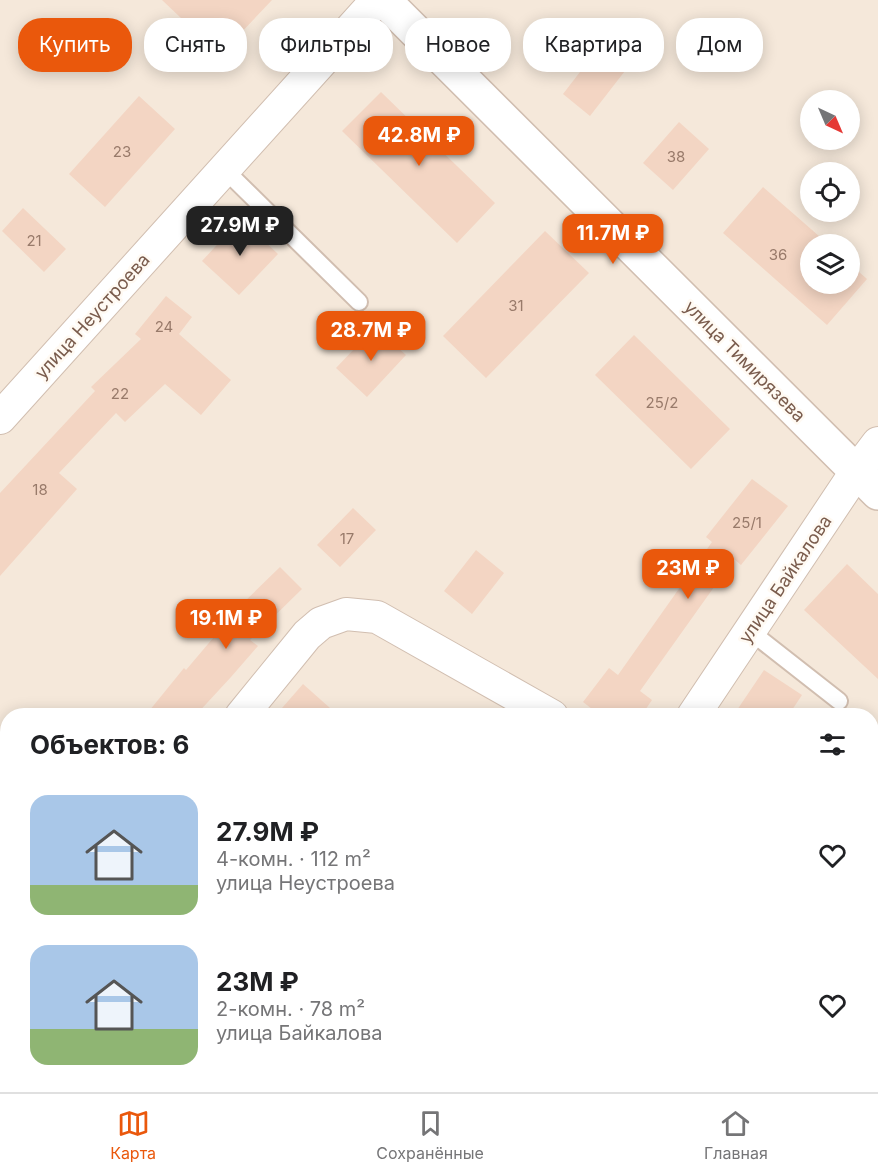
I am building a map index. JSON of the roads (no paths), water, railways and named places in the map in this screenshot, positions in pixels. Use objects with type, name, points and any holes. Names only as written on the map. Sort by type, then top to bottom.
[{"type":"street","name":"улица Неустроева","points":[[0,418],[377,0]]},
{"type":"street","name":"улица Тимирязева","points":[[384,0],[867,482]]},
{"type":"street","name":"улица Байкалова","points":[[699,708],[751,632],[867,482],[878,443]]},
{"type":"street","points":[[248,708],[307,635],[321,623],[346,614],[377,617],[538,708]]},
{"type":"lane","points":[[224,169],[360,302]]},
{"type":"lane","points":[[751,632],[839,701]]}]
